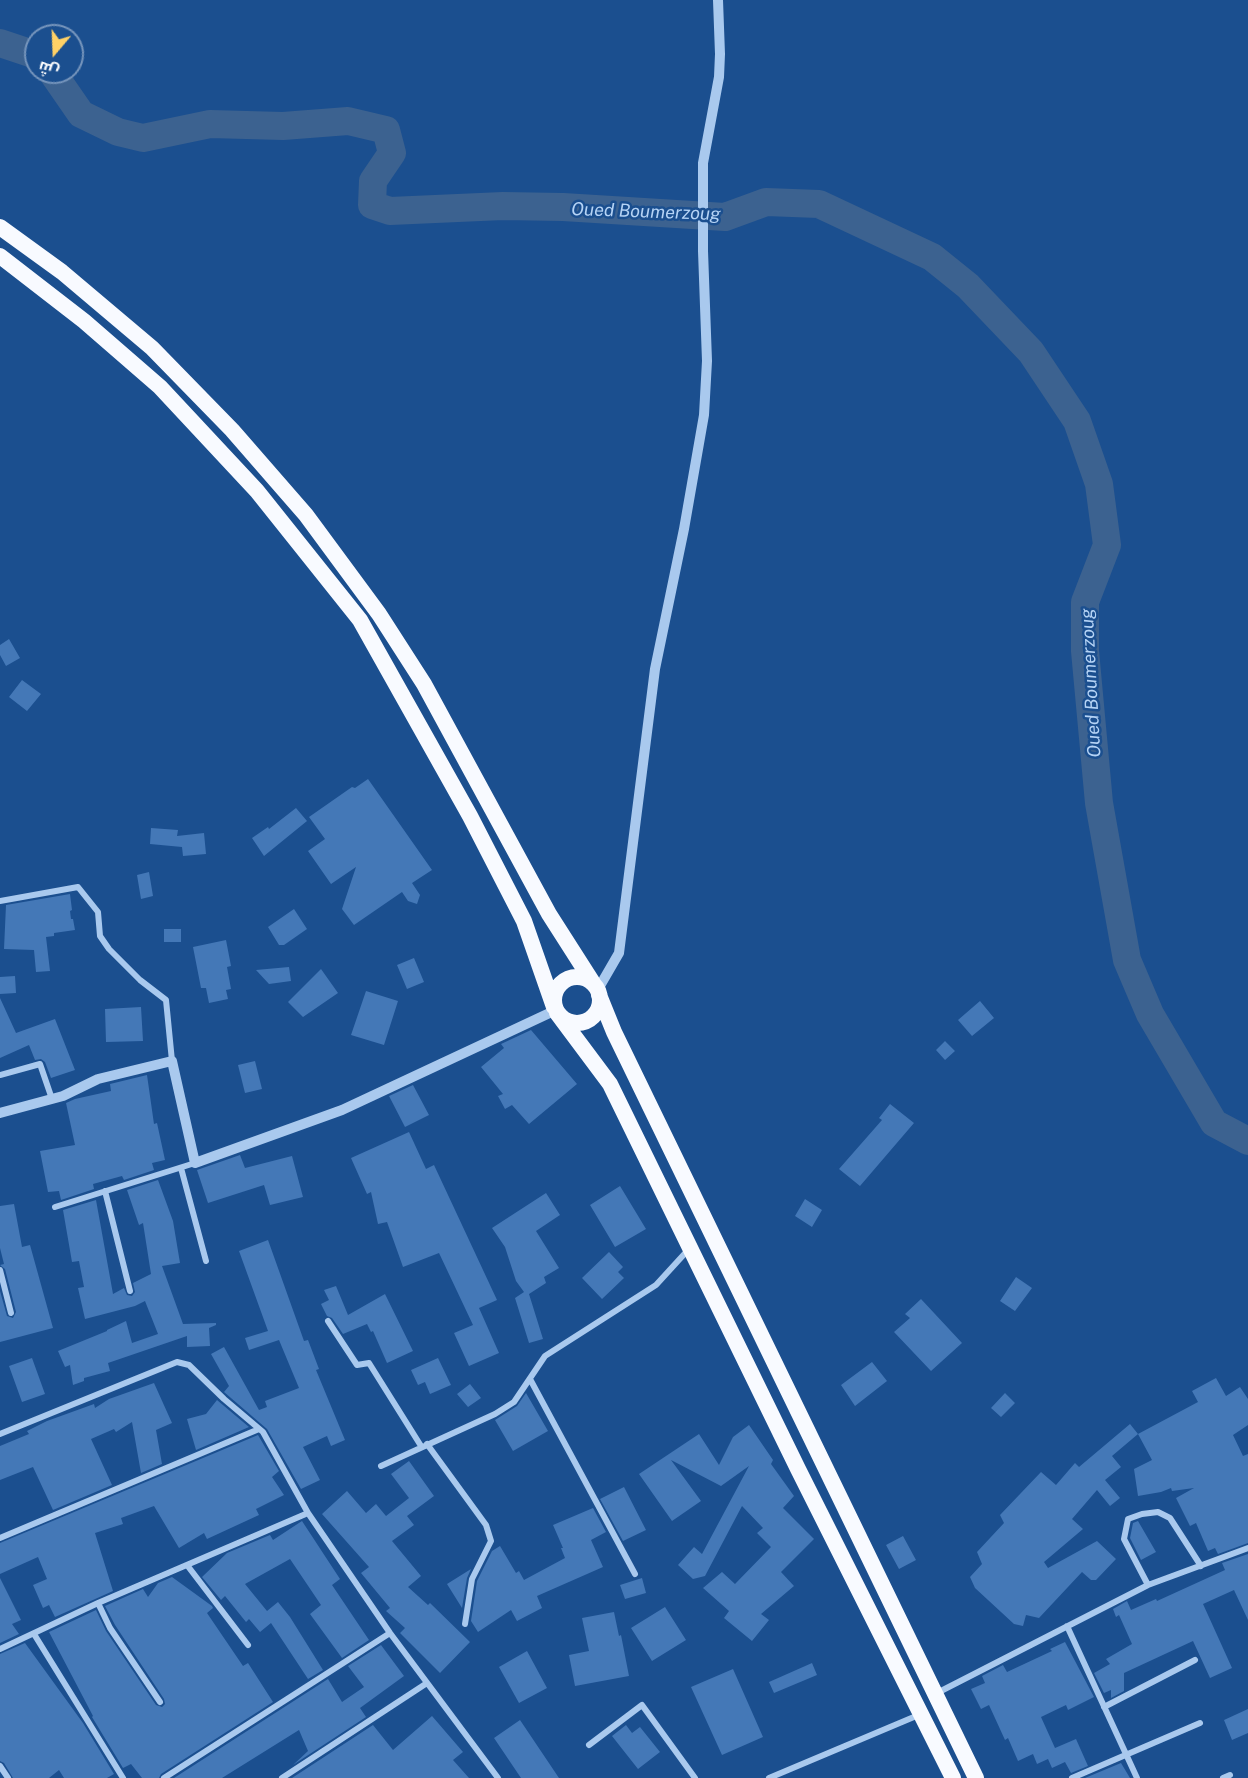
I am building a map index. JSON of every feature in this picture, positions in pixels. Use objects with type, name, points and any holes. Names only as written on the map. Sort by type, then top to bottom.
[{"type":"highway","points":[[0,228],[62,272],[152,348],[232,430],[306,515],[380,614],[424,684],[549,914],[597,991],[619,1043],[976,1778]]},
{"type":"highway","points":[[0,256],[84,321],[160,387],[257,491],[360,620],[471,816],[524,921],[556,1010],[610,1084],[798,1469],[953,1778]]},
{"type":"highway","points":[[576,977],[584,978],[597,991],[598,1010],[587,1021],[570,1023],[556,1010],[553,998],[556,991],[567,980],[576,977]]},
{"type":"street","points":[[597,991],[619,953],[655,669],[684,529],[704,415],[707,361],[703,163],[719,77],[718,0]]},
{"type":"street","points":[[0,901],[78,887],[98,912],[100,936],[109,949],[140,980],[166,1000],[172,1061],[195,1163]]},
{"type":"street","points":[[55,1206],[181,1168],[342,1110],[556,1010]]},
{"type":"street","points":[[0,1113],[63,1096],[98,1079],[172,1061]]},
{"type":"street","points":[[0,1075],[40,1064],[52,1099]]},
{"type":"street","points":[[181,1168],[206,1261]]},
{"type":"street","points":[[105,1191],[130,1291]]},
{"type":"street","points":[[381,1466],[495,1414],[514,1402],[545,1356],[656,1285],[691,1248]]},
{"type":"street","points":[[0,1270],[11,1313]]},
{"type":"street","points":[[328,1320],[357,1365],[369,1363],[424,1445],[486,1525],[491,1541],[472,1579],[465,1624]]},
{"type":"street","points":[[0,1434],[177,1362],[189,1365],[259,1429],[278,1456],[308,1513],[390,1633],[498,1778]]},
{"type":"street","points":[[530,1379],[635,1574]]},
{"type":"street","points":[[0,1538],[259,1429]]},
{"type":"street","points":[[1148,1585],[1124,1539],[1128,1519],[1158,1512],[1170,1518],[1201,1566]]},
{"type":"street","points":[[0,1649],[98,1603],[308,1513]]},
{"type":"street","points":[[935,1694],[1148,1585],[1248,1548]]},
{"type":"street","points":[[187,1565],[248,1645]]},
{"type":"street","points":[[98,1603],[110,1628],[160,1702]]},
{"type":"street","points":[[1067,1626],[1137,1778]]},
{"type":"street","points":[[164,1778],[390,1633]]},
{"type":"street","points":[[34,1634],[123,1778]]},
{"type":"street","points":[[1104,1707],[1195,1660]]},
{"type":"street","points":[[282,1778],[427,1683]]},
{"type":"street","points":[[589,1745],[642,1705],[695,1778]]},
{"type":"street","points":[[769,1778],[921,1714]]},
{"type":"street","points":[[1072,1778],[1200,1723]]},
{"type":"street","points":[[0,1766],[8,1778]]},
{"type":"street","points":[[1223,1778],[1230,1775]]},
{"type":"building","points":[[9,639],[20,658],[6,666],[0,655],[0,645]]},
{"type":"building","points":[[22,680],[41,694],[27,711],[9,697]]},
{"type":"building","points":[[368,779],[432,870],[412,883],[420,895],[417,904],[408,901],[402,892],[354,925],[342,909],[356,867],[331,884],[308,851],[325,839],[309,817],[352,787],[355,788]]},
{"type":"building","points":[[296,808],[307,821],[264,856],[252,838],[268,827],[269,829]]},
{"type":"building","points":[[151,828],[178,830],[177,836],[204,833],[206,854],[183,856],[182,847],[150,844]]},
{"type":"building","points":[[149,872],[153,896],[141,899],[137,875]]},
{"type":"building","points":[[70,894],[71,919],[73,919],[75,930],[54,933],[54,936],[46,937],[50,971],[36,972],[34,950],[4,949],[6,905]]},
{"type":"building","points":[[294,909],[307,929],[284,945],[279,945],[268,927]]},
{"type":"building","points":[[164,929],[181,929],[181,942],[164,942]]},
{"type":"building","points":[[226,940],[231,966],[227,967],[231,989],[226,990],[228,999],[209,1003],[206,988],[201,988],[193,947]]},
{"type":"building","points":[[414,958],[424,982],[407,989],[397,965]]},
{"type":"building","points":[[289,967],[291,981],[269,984],[256,970]]},
{"type":"building","points":[[321,969],[338,993],[303,1017],[288,1002]]},
{"type":"building","points":[[15,976],[16,993],[0,994],[0,977]]},
{"type":"building","points":[[366,991],[398,1001],[384,1045],[351,1035]]},
{"type":"building","points":[[0,998],[16,1033],[55,1019],[75,1070],[51,1078],[45,1062],[41,1059],[35,1060],[29,1045],[0,1058]]},
{"type":"building","points":[[980,1001],[994,1018],[972,1036],[958,1020]]},
{"type":"building","points":[[141,1007],[143,1041],[106,1042],[105,1009]]},
{"type":"building","points":[[531,1030],[577,1084],[529,1124],[512,1105],[505,1109],[498,1096],[503,1094],[481,1067],[504,1048],[501,1044]]},
{"type":"building","points":[[945,1041],[955,1051],[945,1060],[936,1050]]},
{"type":"building","points":[[255,1061],[262,1089],[245,1093],[238,1065]]},
{"type":"building","points":[[147,1075],[154,1124],[157,1123],[165,1160],[152,1163],[154,1170],[124,1180],[122,1176],[93,1184],[94,1189],[61,1200],[59,1191],[48,1192],[40,1151],[75,1145],[66,1103],[111,1091],[110,1084]]},
{"type":"building","points":[[413,1085],[429,1115],[405,1127],[389,1096]]},
{"type":"building","points":[[890,1104],[914,1123],[860,1186],[839,1169],[882,1120],[879,1118]]},
{"type":"building","points":[[409,1132],[426,1169],[434,1165],[497,1300],[479,1308],[499,1353],[469,1366],[454,1333],[473,1325],[439,1253],[403,1267],[387,1222],[378,1224],[371,1192],[367,1194],[351,1158]]},
{"type":"building","points":[[240,1155],[245,1168],[292,1156],[303,1197],[270,1205],[264,1185],[208,1203],[197,1170]]},
{"type":"building","points":[[158,1180],[173,1221],[180,1263],[162,1266],[183,1324],[216,1323],[209,1328],[210,1346],[187,1347],[187,1336],[108,1363],[110,1371],[84,1378],[84,1381],[73,1385],[70,1365],[65,1367],[58,1351],[126,1321],[132,1343],[158,1334],[145,1301],[135,1306],[85,1319],[78,1288],[84,1287],[79,1261],[72,1262],[63,1210],[96,1200],[113,1294],[124,1288],[127,1295],[132,1296],[135,1292],[133,1283],[151,1274],[143,1223],[139,1225],[127,1190]]},
{"type":"building","points":[[620,1186],[646,1229],[615,1247],[590,1205]]},
{"type":"building","points":[[546,1193],[560,1215],[536,1231],[559,1268],[544,1277],[546,1283],[529,1294],[543,1339],[529,1343],[515,1298],[524,1292],[516,1281],[505,1247],[492,1228]]},
{"type":"building","points":[[805,1199],[822,1210],[812,1227],[795,1216]]},
{"type":"building","points":[[14,1204],[22,1247],[30,1245],[53,1328],[0,1342],[0,1291],[7,1316],[13,1318],[16,1312],[5,1269],[0,1265],[4,1264],[0,1248],[0,1206]]},
{"type":"building","points":[[268,1240],[304,1341],[308,1340],[319,1369],[316,1370],[345,1440],[331,1446],[327,1436],[303,1447],[320,1480],[301,1489],[267,1429],[224,1392],[229,1386],[211,1354],[224,1347],[259,1410],[267,1407],[265,1401],[299,1388],[279,1340],[249,1350],[245,1338],[268,1331],[239,1251]]},
{"type":"building","points":[[609,1252],[623,1267],[618,1272],[624,1278],[602,1299],[582,1278]]},
{"type":"building","points":[[1016,1277],[1032,1288],[1015,1311],[1000,1301]]},
{"type":"building","points":[[336,1286],[348,1315],[385,1294],[413,1351],[387,1363],[373,1331],[371,1332],[367,1324],[343,1334],[332,1318],[327,1316],[321,1304],[329,1300],[324,1290]]},
{"type":"building","points":[[921,1299],[962,1343],[931,1371],[894,1332],[910,1318],[905,1314]]},
{"type":"building","points":[[32,1358],[45,1394],[22,1402],[9,1366]]},
{"type":"building","points":[[438,1358],[451,1385],[430,1394],[425,1382],[418,1385],[411,1370]]},
{"type":"building","points":[[872,1362],[887,1381],[855,1406],[841,1385]]},
{"type":"building","points":[[1216,1378],[1226,1396],[1240,1387],[1248,1399],[1248,1425],[1233,1435],[1243,1456],[1248,1454],[1248,1543],[1218,1554],[1215,1548],[1208,1551],[1196,1523],[1190,1526],[1176,1498],[1194,1488],[1172,1491],[1171,1488],[1138,1496],[1134,1469],[1152,1460],[1138,1434],[1198,1402],[1192,1391]]},
{"type":"building","points":[[154,1383],[172,1423],[156,1430],[162,1464],[141,1473],[132,1422],[116,1432],[114,1429],[91,1439],[112,1485],[53,1510],[33,1467],[0,1480],[0,1446],[29,1434],[27,1431],[47,1421],[94,1404],[95,1408],[109,1399]]},
{"type":"building","points":[[470,1384],[481,1398],[468,1407],[457,1394]]},
{"type":"building","points":[[526,1393],[548,1431],[513,1451],[495,1420],[517,1406]]},
{"type":"building","points":[[1005,1393],[1015,1403],[1001,1417],[991,1408]]},
{"type":"building","points":[[217,1400],[249,1427],[196,1450],[187,1419],[206,1414]]},
{"type":"building","points":[[1130,1424],[1138,1434],[1112,1456],[1121,1467],[1105,1480],[1120,1498],[1110,1506],[1097,1490],[1072,1519],[1083,1529],[1044,1562],[1048,1568],[1097,1541],[1116,1559],[1096,1580],[1091,1580],[1082,1572],[1039,1618],[1026,1615],[1023,1626],[1014,1624],[975,1588],[970,1577],[982,1564],[977,1552],[1004,1523],[1000,1515],[1041,1472],[1056,1485],[1075,1463],[1079,1467]]},
{"type":"building","points":[[749,1425],[773,1460],[771,1464],[794,1496],[783,1508],[814,1539],[781,1572],[794,1586],[761,1614],[769,1620],[752,1641],[724,1618],[729,1611],[703,1588],[722,1572],[735,1584],[771,1547],[757,1533],[763,1528],[742,1506],[705,1576],[693,1579],[678,1565],[694,1547],[702,1554],[749,1466],[721,1486],[671,1460],[701,1501],[672,1521],[639,1474],[699,1434],[719,1465],[733,1437]]},
{"type":"building","points":[[258,1435],[279,1471],[272,1477],[284,1495],[256,1509],[259,1515],[207,1539],[204,1533],[179,1548],[154,1506],[121,1518],[123,1524],[95,1533],[113,1591],[55,1617],[49,1605],[43,1608],[33,1585],[47,1579],[38,1557],[0,1574],[0,1543]]},
{"type":"building","points":[[409,1461],[434,1496],[407,1516],[414,1525],[392,1541],[421,1576],[408,1587],[428,1605],[430,1603],[470,1642],[440,1673],[400,1633],[405,1628],[386,1611],[390,1608],[361,1573],[369,1567],[322,1514],[347,1491],[366,1513],[376,1504],[386,1516],[409,1498],[391,1474]]},
{"type":"building","points":[[624,1487],[646,1530],[623,1541],[600,1499]]},
{"type":"building","points":[[593,1508],[606,1532],[591,1540],[603,1567],[537,1596],[542,1608],[517,1621],[511,1610],[478,1632],[471,1621],[477,1581],[492,1551],[500,1546],[516,1573],[519,1571],[524,1580],[565,1558],[553,1525]]},
{"type":"building","points":[[302,1521],[340,1579],[332,1585],[369,1640],[342,1658],[310,1614],[321,1605],[290,1559],[245,1584],[267,1611],[278,1602],[290,1617],[323,1670],[308,1679],[271,1623],[260,1632],[249,1619],[246,1622],[225,1596],[221,1600],[202,1577],[227,1553],[270,1535],[273,1540]]},
{"type":"building","points":[[1138,1521],[1156,1552],[1141,1560],[1130,1538],[1133,1523]]},
{"type":"building","points":[[903,1536],[916,1560],[899,1569],[886,1545]]},
{"type":"building","points":[[1248,1554],[1248,1620],[1234,1590],[1203,1604],[1232,1668],[1210,1678],[1193,1641],[1124,1673],[1124,1691],[1111,1698],[1111,1690],[1104,1693],[1094,1673],[1110,1664],[1106,1659],[1132,1644],[1119,1615],[1116,1617],[1113,1609],[1127,1601],[1131,1610],[1156,1599],[1157,1601],[1225,1570],[1222,1563]]},
{"type":"building","points":[[471,1569],[467,1578],[462,1608],[447,1584]]},
{"type":"building","points":[[172,1577],[212,1606],[213,1608],[207,1613],[243,1666],[248,1663],[273,1702],[161,1774],[159,1778],[142,1778],[131,1764],[123,1768],[92,1717],[49,1632],[96,1610],[106,1631],[156,1705],[162,1707],[165,1704],[164,1699],[105,1606],[143,1589],[148,1597],[158,1583]]},
{"type":"building","points":[[0,1578],[21,1620],[12,1624],[19,1634],[0,1643]]},
{"type":"building","points":[[642,1578],[646,1593],[625,1599],[620,1585]]},
{"type":"building","points":[[665,1607],[686,1640],[652,1661],[631,1628]]},
{"type":"building","points":[[614,1612],[629,1676],[575,1686],[569,1655],[589,1651],[582,1618]]},
{"type":"building","points":[[1065,1642],[1094,1697],[1068,1710],[1066,1705],[1041,1717],[1055,1748],[1076,1739],[1088,1766],[1071,1773],[1065,1762],[1052,1768],[1048,1759],[1037,1764],[1033,1754],[1018,1761],[1008,1738],[1005,1740],[989,1705],[981,1709],[971,1689],[985,1683],[982,1676],[1003,1665],[1007,1672],[1052,1651],[1050,1649]]},
{"type":"building","points":[[25,1643],[83,1723],[114,1774],[107,1778],[64,1778],[59,1770],[49,1778],[13,1778],[4,1763],[0,1761],[0,1654]]},
{"type":"building","points":[[381,1645],[404,1676],[360,1708],[366,1717],[293,1765],[308,1751],[299,1730],[222,1778],[174,1778],[328,1679],[342,1702],[364,1687],[348,1666]]},
{"type":"building","points":[[527,1651],[547,1688],[519,1703],[499,1667]]},
{"type":"building","points":[[812,1663],[817,1675],[774,1693],[769,1682]]},
{"type":"building","points":[[733,1669],[763,1737],[722,1755],[691,1687]]},
{"type":"building","points":[[1248,1709],[1248,1733],[1232,1740],[1224,1720]]},
{"type":"building","points":[[432,1716],[463,1752],[453,1760],[469,1778],[292,1778],[373,1725],[393,1750]]},
{"type":"building","points":[[520,1720],[559,1778],[521,1778],[494,1738]]},
{"type":"building","points":[[626,1725],[632,1733],[640,1727],[660,1752],[638,1769],[612,1736]]},
{"type":"building","points":[[1121,1763],[1130,1778],[1085,1778]]},
{"type":"waterway","name":"Oued Boumerzoug","points":[[0,43],[24,51]]},
{"type":"waterway","name":"Oued Boumerzoug","points":[[60,84],[81,114],[118,132],[143,138],[210,124],[283,126],[348,121],[386,130],[392,153],[373,181],[372,205],[390,211],[503,206],[563,207],[725,217],[766,202],[819,204],[932,257],[968,286],[1031,352],[1077,421],[1099,484],[1107,545],[1085,602],[1085,651],[1099,803],[1127,960],[1150,1014],[1214,1123],[1248,1141]]}]
